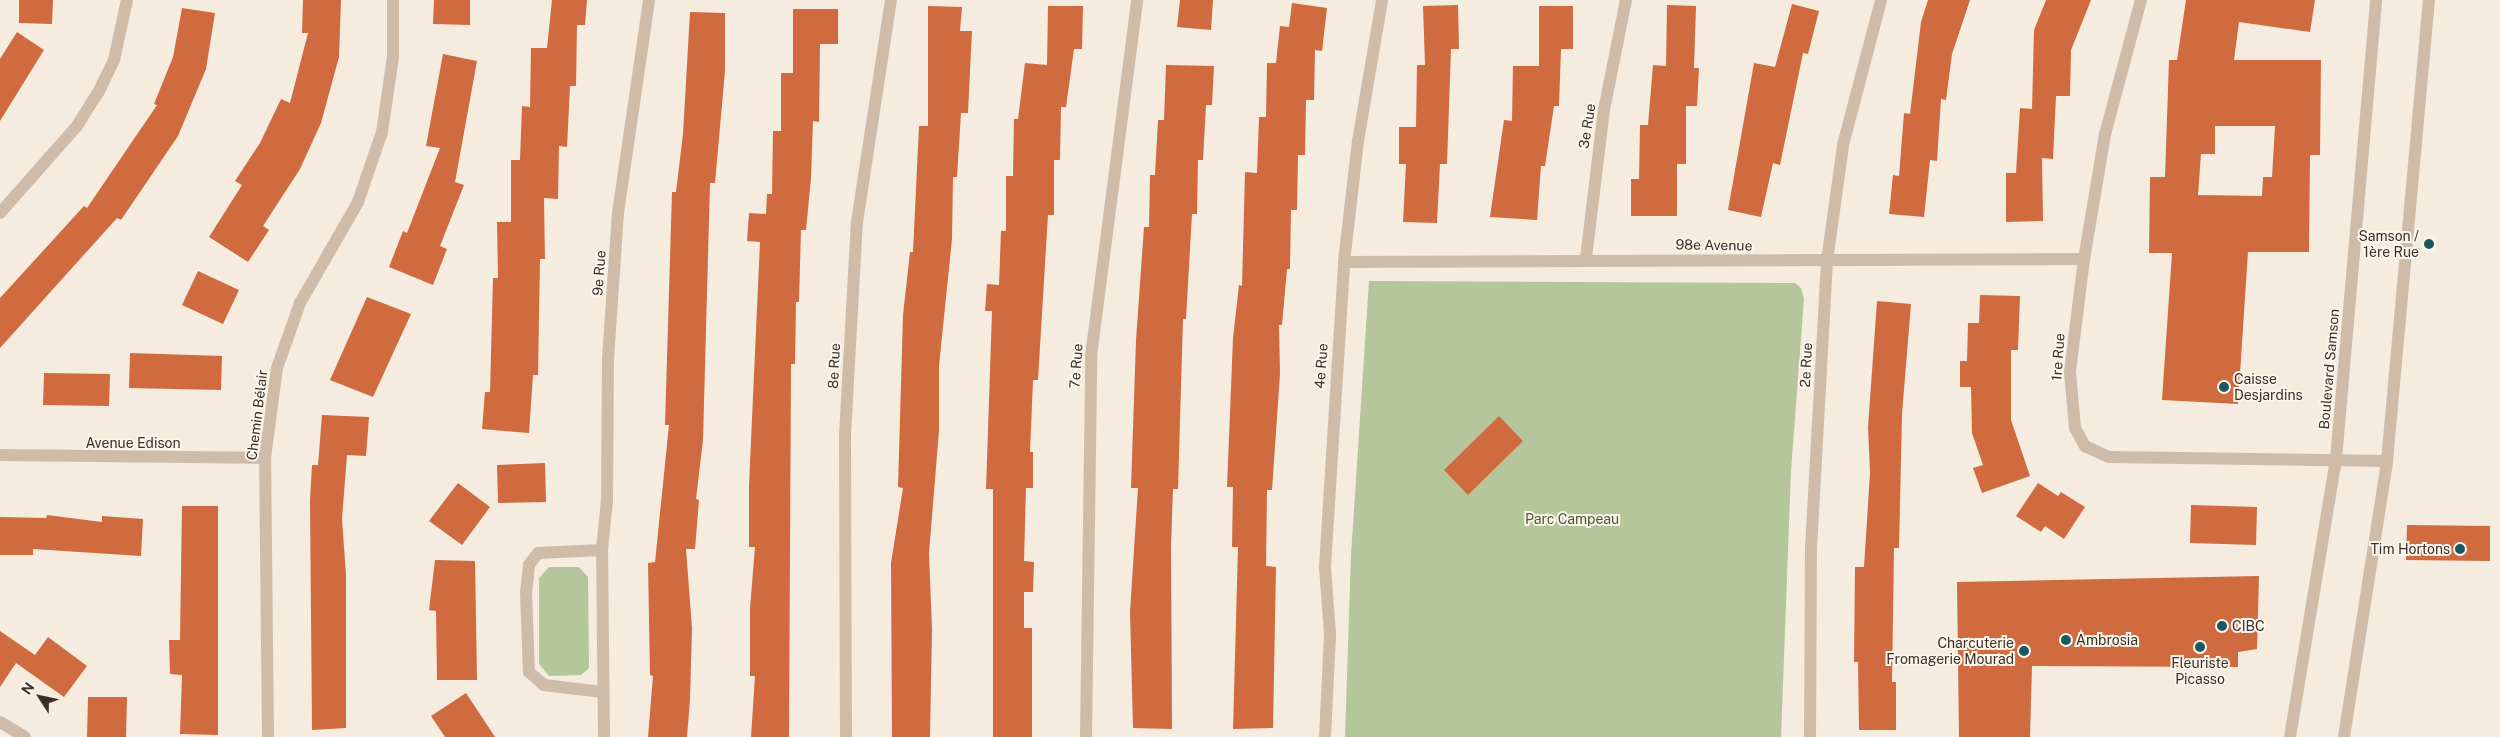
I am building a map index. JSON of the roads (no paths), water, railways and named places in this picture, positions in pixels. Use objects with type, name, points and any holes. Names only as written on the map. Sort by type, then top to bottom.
[{"type":"street","points":[[0,213],[77,126],[98,93],[114,60],[127,0]]},
{"type":"street","name":"Chemin Bélair","points":[[268,737],[266,458],[276,368],[300,303],[358,202],[382,132],[393,57],[393,0]]},
{"type":"street","name":"9e Rue","points":[[604,737],[602,550],[608,500],[608,359],[618,213],[649,0]]},
{"type":"street","name":"8e Rue","points":[[846,737],[844,435],[857,222],[891,0]]},
{"type":"street","name":"7e Rue","points":[[1086,737],[1086,463],[1091,356],[1137,0]]},
{"type":"street","name":"4e Rue","points":[[1325,737],[1330,634],[1325,567],[1344,262],[1358,141],[1382,0]]},
{"type":"street","name":"3e Rue","points":[[1586,258],[1604,110],[1626,0]]},
{"type":"street","name":"2e Rue","points":[[1810,737],[1811,548],[1827,261],[1844,145],[1882,0]]},
{"type":"street","name":"1re Rue","points":[[2141,0],[2105,134],[2084,259],[2070,372],[2075,428],[2085,446],[2109,457],[2387,461]]},
{"type":"street","name":"Boulevard Samson","points":[[2290,737],[2336,459],[2376,0]]},
{"type":"street","points":[[2344,737],[2387,461],[2429,0]]},
{"type":"street","name":"98e Avenue","points":[[1344,262],[1586,258],[1827,261],[2084,259]]},
{"type":"street","name":"Avenue Edison","points":[[0,455],[266,458]]},
{"type":"street","points":[[602,550],[538,553],[529,565],[526,592],[529,672],[544,685],[603,692]]},
{"type":"street","points":[[0,722],[22,732],[25,737]]},
{"type":"place","name":"Samson / 1ère Rue","points":[[2429,244]]},
{"type":"place","name":"Caisse Desjardins","points":[[2224,387]]},
{"type":"place","name":"Tim Hortons","points":[[2460,549]]},
{"type":"place","name":"CIBC","points":[[2222,626]]},
{"type":"place","name":"Ambrosia","points":[[2066,640]]},
{"type":"place","name":"Fleuriste Picasso","points":[[2200,647]]},
{"type":"place","name":"Charcuterie Fromagerie Mourad","points":[[2024,651]]},
{"type":"park label","name":"Parc Campeau","points":[[1572,519]]}]
